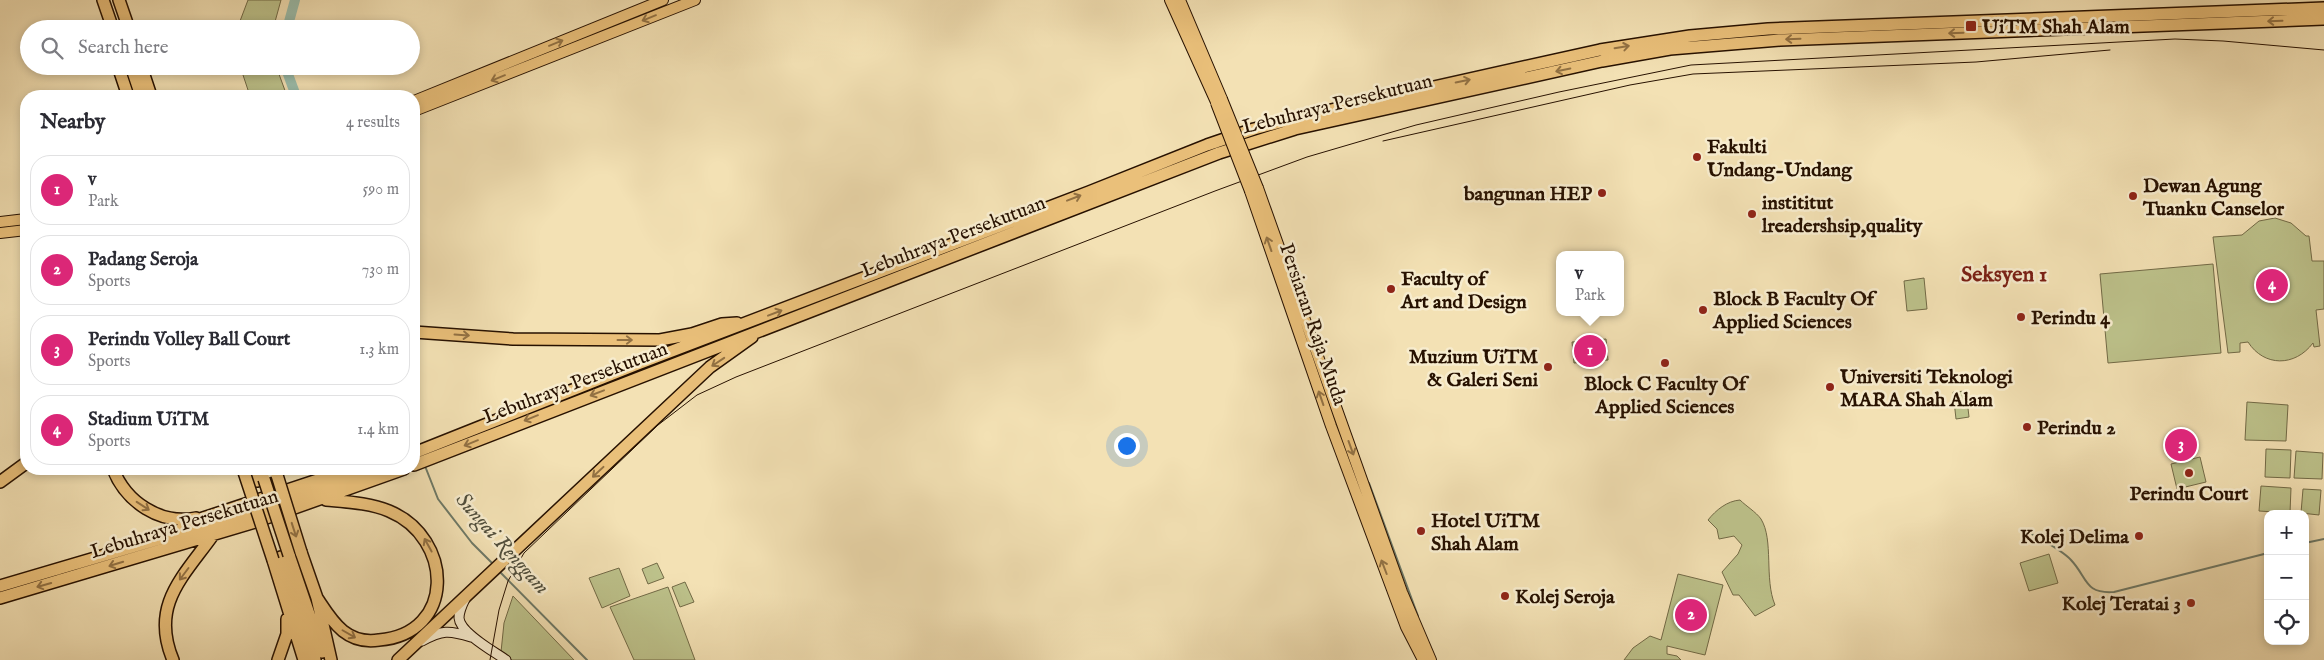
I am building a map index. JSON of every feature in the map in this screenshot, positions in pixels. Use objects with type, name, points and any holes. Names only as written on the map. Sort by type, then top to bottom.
[{"type":"highway","points":[[96,0],[110,20]]},
{"type":"highway","points":[[102,0],[112,20]]},
{"type":"highway","points":[[110,0],[114,20]]},
{"type":"highway","points":[[117,20],[119,0]]},
{"type":"highway","name":"Lebuhraya Persekutuan","points":[[755,327],[1207,145],[1254,129],[1295,118],[1600,50],[1690,36],[1768,29],[2324,8]]},
{"type":"highway","name":"Lebuhraya Persekutuan","points":[[420,453],[430,452],[755,327],[1260,139],[1332,121],[1670,49],[1780,40],[2324,19]]},
{"type":"highway","points":[[121,75],[126,90]]},
{"type":"highway","points":[[128,75],[132,90]]},
{"type":"highway","points":[[134,75],[139,90]]},
{"type":"highway","points":[[144,75],[149,90]]},
{"type":"highway","points":[[398,660],[710,367],[746,344],[755,327],[722,324],[692,334],[660,340],[513,339],[420,332]]},
{"type":"highway","name":"Lebuhraya Persekutuan","points":[[420,460],[430,452]]},
{"type":"highway","points":[[0,482],[20,467]]},
{"type":"highway","points":[[116,475],[130,498],[152,512],[179,520],[211,515]]},
{"type":"highway","points":[[246,475],[325,660]]},
{"type":"highway","points":[[277,475],[317,598],[331,660]]},
{"type":"highway","points":[[172,537],[190,522],[334,475]]},
{"type":"highway","name":"Lebuhraya Persekutuan","points":[[0,586],[172,537],[278,504],[357,475]]},
{"type":"highway","name":"Lebuhraya Persekutuan","points":[[0,598],[213,535],[388,475]]},
{"type":"highway","points":[[261,476],[281,557],[315,660]]},
{"type":"highway","points":[[317,598],[333,622],[344,632],[359,639],[374,641],[390,640],[401,636],[418,625],[430,609],[438,588],[435,560],[430,546],[421,534],[407,521],[390,511],[371,505],[322,499]]},
{"type":"highway","points":[[173,660],[164,633],[165,612],[173,590],[182,575],[213,535]]},
{"type":"highway","points":[[278,660],[287,634],[281,557]]},
{"type":"highway","points":[[285,599],[304,660]]},
{"type":"main road","points":[[420,100],[663,0]]},
{"type":"main road","points":[[420,109],[695,0]]},
{"type":"main road","name":"Persiaran Raja Muda","points":[[1170,0],[1219,100]]},
{"type":"main road","name":"Persiaran Raja Muda","points":[[1180,0],[1254,190],[1402,592],[1431,660]]},
{"type":"main road","name":"Persiaran Raja Muda","points":[[1254,190],[1331,426],[1406,627],[1423,660]]},
{"type":"main road","points":[[0,222],[20,220]]},
{"type":"main road","points":[[0,233],[20,231]]},
{"type":"main road","points":[[1331,426],[1333,419],[1341,422]]},
{"type":"main road","points":[[466,596],[460,612],[461,624],[478,640],[506,660]]},
{"type":"main road","points":[[410,649],[439,632],[449,631],[478,640]]},
{"type":"green space","points":[[248,0],[281,0],[275,20],[240,20]]},
{"type":"green space","points":[[243,75],[279,75],[285,90],[248,90]]},
{"type":"green space","points":[[2275,218],[2291,223],[2306,236],[2309,236],[2312,261],[2324,261],[2324,309],[2316,310],[2320,346],[2314,347],[2313,343],[2298,356],[2280,361],[2262,356],[2248,342],[2240,343],[2240,352],[2228,353],[2213,237],[2242,235],[2259,221]]},
{"type":"green space","points":[[2213,264],[2221,353],[2108,363],[2100,274]]},
{"type":"green space","points":[[1924,278],[1927,309],[1907,311],[1904,281]]},
{"type":"green space","points":[[1606,339],[1608,360],[1574,363],[1572,342]]},
{"type":"green space","points":[[1966,391],[1969,417],[1956,419],[1953,392]]},
{"type":"green space","points":[[2247,402],[2288,405],[2286,441],[2245,440]]},
{"type":"green space","points":[[2190,434],[2194,451],[2171,456],[2167,439]]},
{"type":"green space","points":[[2266,449],[2291,450],[2290,478],[2265,477]]},
{"type":"green space","points":[[2296,451],[2323,453],[2322,479],[2294,478]]},
{"type":"green space","name":"Perindu Court","points":[[2200,457],[2206,482],[2177,489],[2171,464]]},
{"type":"green space","points":[[2261,486],[2291,488],[2290,510],[2259,511]]},
{"type":"green space","points":[[2303,489],[2321,490],[2319,515],[2309,514],[2309,510],[2301,510]]},
{"type":"green space","points":[[1740,500],[1761,519],[1767,538],[1770,584],[1775,605],[1755,616],[1739,595],[1733,595],[1722,572],[1738,554],[1742,545],[1734,536],[1719,539],[1717,529],[1708,520],[1722,507]]},
{"type":"green space","points":[[2049,554],[2058,583],[2029,591],[2020,563]]},
{"type":"green space","points":[[657,563],[664,578],[648,584],[642,569]]},
{"type":"green space","points":[[619,568],[630,596],[602,608],[589,578]]},
{"type":"green space","points":[[1678,574],[1723,585],[1705,655],[1667,646],[1667,654],[1677,656],[1681,660],[1624,660],[1633,648],[1650,636],[1661,640]]},
{"type":"green space","points":[[685,582],[694,602],[680,607],[672,587]]},
{"type":"green space","points":[[668,587],[695,660],[634,660],[610,607]]},
{"type":"green space","points":[[513,596],[574,660],[512,660],[501,652],[504,623]]},
{"type":"waterway","name":"Sungai Renggam","points":[[289,20],[295,0]]},
{"type":"waterway","name":"Sungai Renggam","points":[[288,75],[294,90]]},
{"type":"waterway","name":"Sungai Renggam","points":[[425,466],[438,499],[472,543],[493,564]]},
{"type":"waterway","points":[[1369,483],[1418,616]]},
{"type":"waterway","points":[[2025,530],[2067,556],[2092,588],[2104,592],[2114,592],[2264,554]]},
{"type":"waterway","points":[[2309,542],[2324,539]]},
{"type":"waterway","name":"Sungai Renggam","points":[[499,571],[587,660]]},
{"type":"tram line","points":[[490,660],[499,610],[508,581],[524,553],[658,425],[697,395],[736,377],[1307,157],[1416,125],[1559,92],[1691,65],[2175,39],[2223,41],[2324,50]]},
{"type":"tram line","points":[[1383,141],[1630,85],[1693,74],[1976,62],[2110,50]]},
{"type":"place","name":"UiTM Shah Alam","points":[[1971,26]]},
{"type":"place","name":"Fakulti Undang-Undang","points":[[1697,157]]},
{"type":"place","name":"bangunan HEP","points":[[1602,193]]},
{"type":"place","name":"Dewan Agung Tuanku Canselor","points":[[2133,196]]},
{"type":"place","name":"instititut lreadershsip,quality","points":[[1752,214]]},
{"type":"place","name":"Stadium UiTM","points":[[2272,285]]},
{"type":"place","name":"Faculty of Art and Design","points":[[1391,289]]},
{"type":"place","name":"Block B Faculty Of Applied Sciences","points":[[1703,310]]},
{"type":"place","name":"Perindu 4","points":[[2021,317]]},
{"type":"place","name":"v","points":[[1590,351]]},
{"type":"place","name":"Block C Faculty Of Applied Sciences","points":[[1665,363]]},
{"type":"place","name":"Muzium UiTM & Galeri Seni","points":[[1548,367]]},
{"type":"place","name":"Universiti Teknologi MARA Shah Alam","points":[[1830,387]]},
{"type":"place","name":"Perindu 2","points":[[2027,427]]},
{"type":"place","name":"Perindu Volley Ball Court","points":[[2181,445]]},
{"type":"place","name":"Perindu Court","points":[[2189,473]]},
{"type":"place","name":"Hotel UiTM Shah Alam","points":[[1421,531]]},
{"type":"place","name":"Kolej Delima","points":[[2139,536]]},
{"type":"place","name":"Kolej Seroja","points":[[1505,596]]},
{"type":"place","name":"Kolej Teratai 3","points":[[2191,603]]},
{"type":"place","name":"Padang Seroja","points":[[1691,615]]},
{"type":"district","name":"Seksyen 1","points":[[2004,273]]}]
